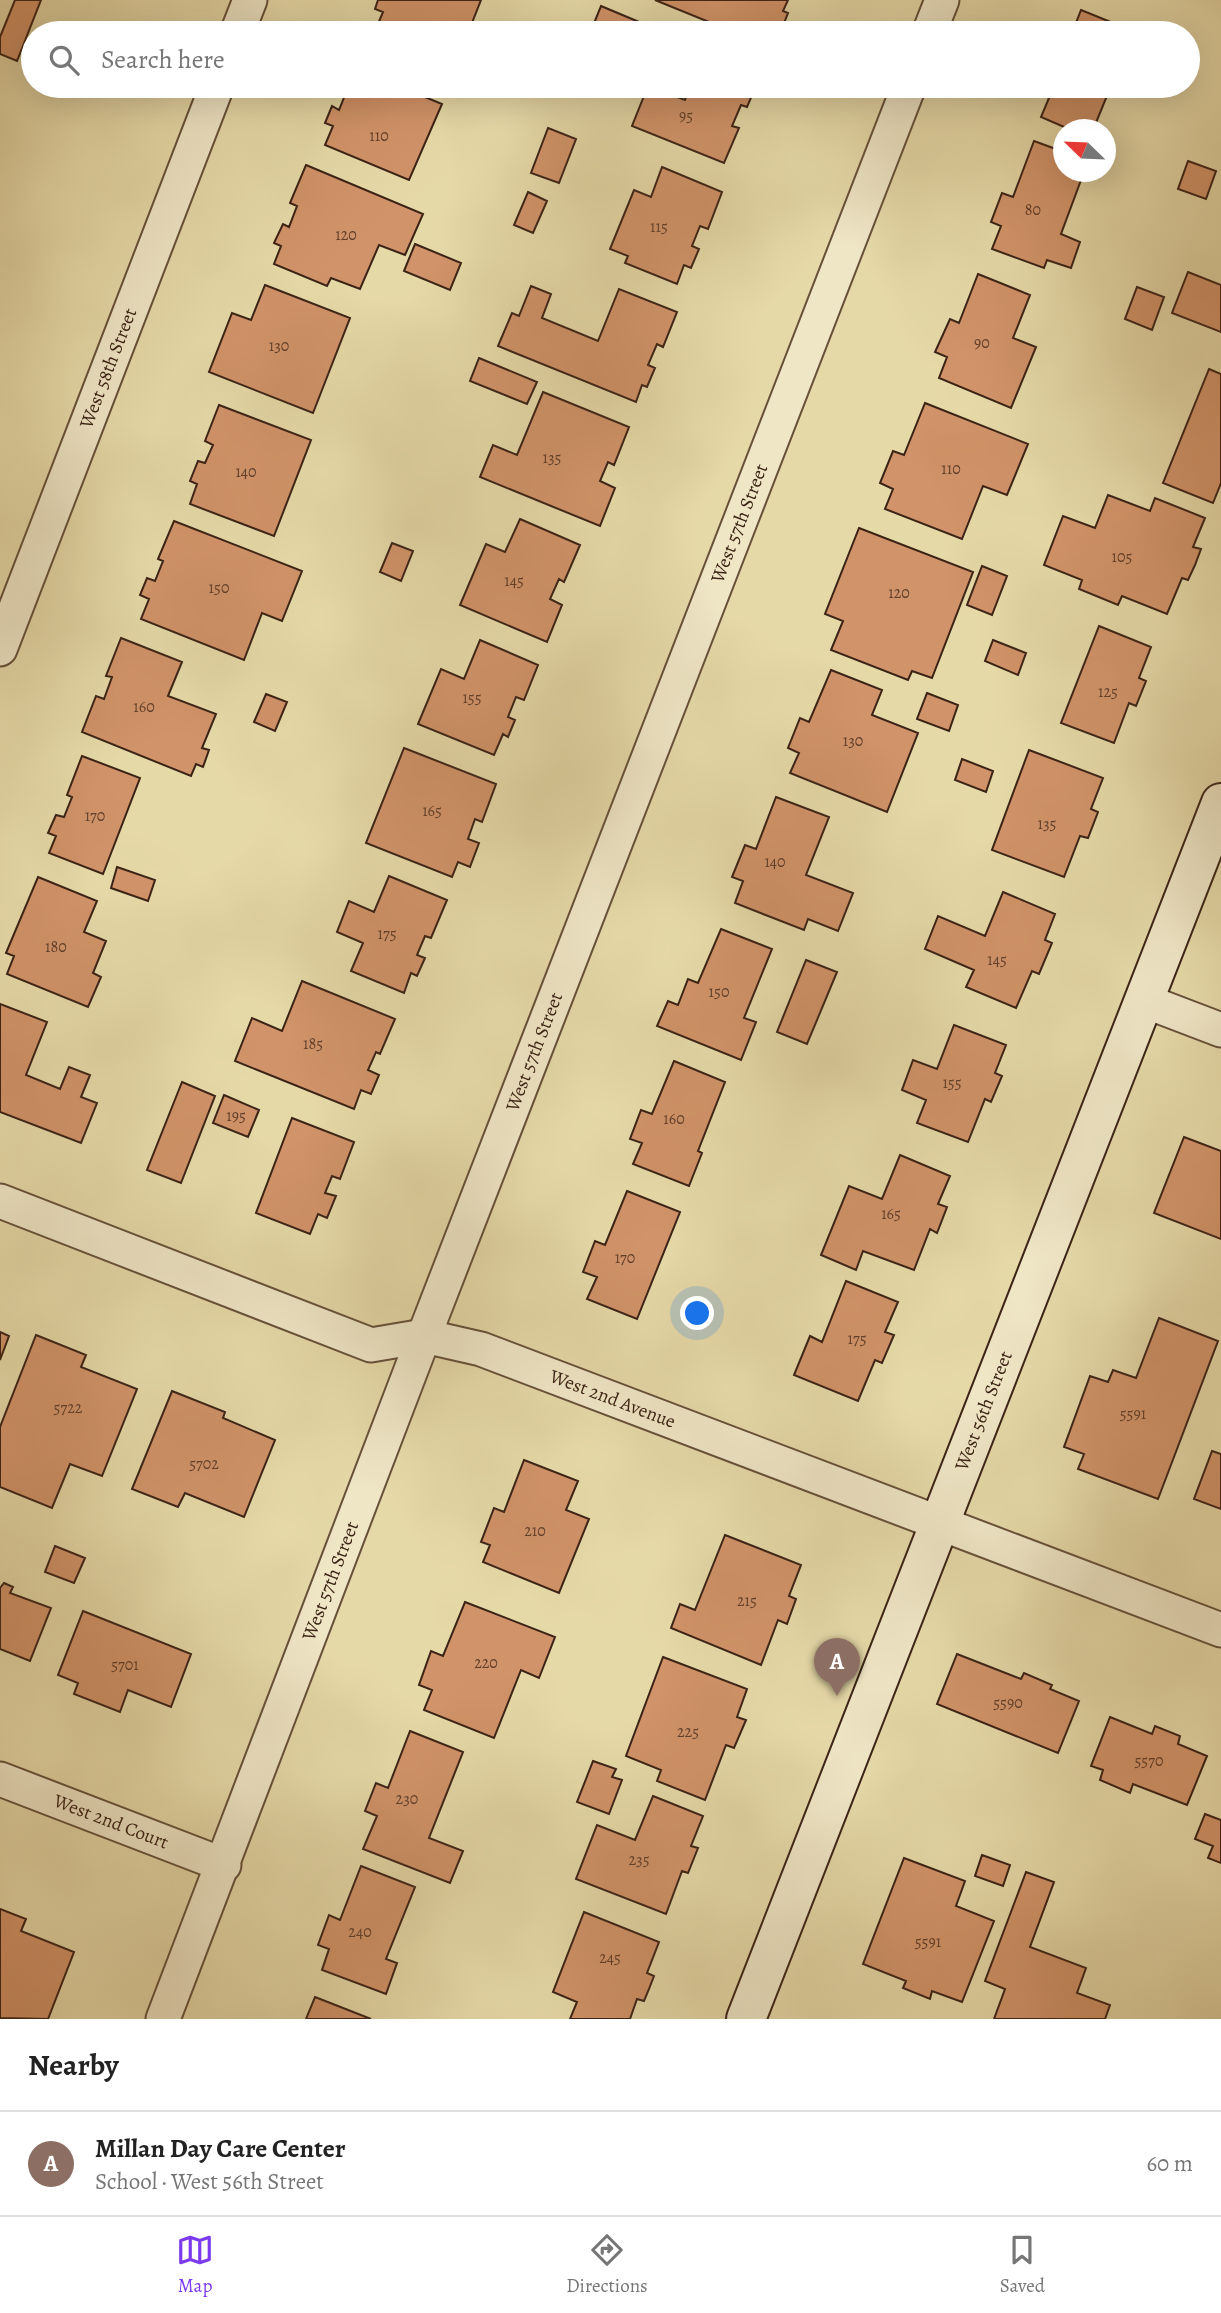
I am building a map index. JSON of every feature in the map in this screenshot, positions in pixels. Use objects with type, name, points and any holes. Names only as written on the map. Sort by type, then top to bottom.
[{"type":"street","points":[[242,21],[250,0]]},
{"type":"street","points":[[934,21],[942,0]]},
{"type":"street","name":"West 58th Street","points":[[0,649],[212,98]]},
{"type":"street","name":"West 57th Street","points":[[163,2019],[424,1336],[904,98]]},
{"type":"street","name":"West 56th Street","points":[[746,2019],[1221,803]]},
{"type":"street","points":[[1145,1001],[1221,1030]]},
{"type":"street","name":"West 2nd Avenue","points":[[0,1201],[372,1345],[424,1336],[481,1349],[1221,1630]]},
{"type":"street","name":"West 2nd Court","points":[[0,1779],[224,1865]]},
{"type":"building","points":[[15,0],[41,0],[33,21],[21,21],[21,51],[17,61],[0,54],[0,37]]},
{"type":"building","points":[[378,0],[481,0],[473,21],[379,21],[383,12],[375,9]]},
{"type":"building","points":[[655,0],[788,0],[783,11],[788,13],[785,21],[707,21]]},
{"type":"building","points":[[601,6],[637,21],[595,21]]},
{"type":"building","points":[[1081,10],[1108,21],[1077,21]]},
{"type":"building","points":[[344,98],[427,98],[442,104],[409,180],[325,145],[333,126],[325,123],[332,106],[339,110]]},
{"type":"building","points":[[643,98],[751,98],[747,107],[741,105],[732,126],[739,128],[724,163],[632,126]]},
{"type":"building","points":[[1049,98],[1106,98],[1098,119],[1053,119],[1053,122],[1041,117]]},
{"type":"building","points":[[548,128],[576,139],[559,183],[531,173]]},
{"type":"building","points":[[1034,141],[1053,148],[1053,182],[1080,182],[1061,234],[1080,242],[1071,268],[1047,260],[1044,268],[992,249],[1001,226],[991,222],[1002,193],[1013,197]]},
{"type":"building","points":[[1188,161],[1216,171],[1206,199],[1178,189]]},
{"type":"building","points":[[306,165],[423,214],[405,255],[379,245],[360,289],[331,278],[327,286],[274,264],[281,246],[274,243],[283,224],[289,227],[297,206],[290,203]]},
{"type":"building","points":[[662,167],[722,192],[708,229],[700,226],[692,246],[699,249],[691,268],[684,265],[677,284],[625,263],[628,256],[610,249],[634,190],[651,197]]},
{"type":"building","points":[[528,192],[547,201],[533,233],[514,225]]},
{"type":"building","points":[[415,244],[461,263],[450,290],[404,271]]},
{"type":"building","points":[[1188,272],[1221,285],[1221,332],[1172,313]]},
{"type":"building","points":[[978,274],[1030,295],[1013,338],[1036,347],[1011,408],[939,378],[947,357],[935,352],[950,319],[959,323]]},
{"type":"building","points":[[265,285],[350,318],[313,413],[209,372],[232,313],[251,320]]},
{"type":"building","points":[[531,286],[551,294],[542,318],[598,341],[619,289],[677,312],[663,347],[657,344],[648,365],[655,368],[647,387],[642,385],[636,402],[498,346],[512,313],[519,316]]},
{"type":"building","points":[[1137,287],[1164,297],[1152,330],[1125,319]]},
{"type":"building","points":[[479,358],[537,382],[527,404],[470,381]]},
{"type":"building","points":[[1209,369],[1221,374],[1221,483],[1213,503],[1163,483]]},
{"type":"building","points":[[543,392],[629,427],[614,465],[608,462],[600,481],[615,488],[600,526],[480,477],[493,445],[517,455]]},
{"type":"building","points":[[925,403],[1028,444],[1007,495],[983,486],[962,539],[885,509],[893,489],[880,483],[893,451],[904,455]]},
{"type":"building","points":[[219,405],[311,440],[274,536],[190,504],[197,484],[190,481],[198,461],[205,463],[213,445],[205,441]]},
{"type":"building","points":[[1108,495],[1150,511],[1155,498],[1205,518],[1193,547],[1201,549],[1195,565],[1188,580],[1182,578],[1167,614],[1122,596],[1118,605],[1079,589],[1082,580],[1044,565],[1063,516],[1095,528]]},
{"type":"building","points":[[520,519],[580,545],[564,582],[559,579],[550,599],[562,605],[547,642],[460,605],[486,544],[505,552]]},
{"type":"building","points":[[174,521],[302,571],[282,621],[262,613],[244,660],[141,619],[149,599],[140,595],[147,578],[155,581],[163,561],[158,559]]},
{"type":"building","points":[[859,528],[973,572],[932,678],[912,671],[908,680],[831,650],[843,621],[825,614]]},
{"type":"building","points":[[392,543],[413,551],[401,581],[380,572]]},
{"type":"building","points":[[982,566],[1007,576],[992,615],[967,605]]},
{"type":"building","points":[[1099,626],[1151,647],[1139,678],[1146,681],[1136,706],[1129,703],[1114,743],[1061,723]]},
{"type":"building","points":[[121,638],[182,662],[168,696],[216,714],[202,748],[209,750],[203,767],[196,764],[191,776],[82,732],[96,696],[104,699],[112,677],[106,676]]},
{"type":"building","points":[[480,640],[538,665],[524,700],[516,697],[508,717],[515,720],[508,737],[503,734],[494,755],[418,724],[441,669],[464,679]]},
{"type":"building","points":[[993,640],[1026,653],[1018,675],[985,661]]},
{"type":"building","points":[[831,670],[882,690],[872,715],[918,733],[887,812],[790,773],[799,753],[788,748],[800,718],[809,722]]},
{"type":"building","points":[[927,693],[958,705],[949,731],[917,719]]},
{"type":"building","points":[[266,694],[287,702],[275,731],[254,722]]},
{"type":"building","points":[[404,748],[496,784],[482,822],[475,819],[468,839],[479,843],[470,867],[458,862],[452,877],[366,843]]},
{"type":"building","points":[[1029,750],[1103,778],[1091,809],[1098,812],[1088,838],[1080,836],[1064,877],[992,850]]},
{"type":"building","points":[[82,756],[140,778],[103,874],[49,853],[56,836],[48,833],[56,815],[64,817],[72,797],[67,795]]},
{"type":"building","points":[[962,759],[993,771],[986,792],[955,780]]},
{"type":"building","points":[[776,797],[829,817],[806,875],[853,893],[838,931],[808,919],[804,930],[735,903],[743,881],[732,877],[745,845],[756,849]]},
{"type":"building","points":[[117,867],[155,880],[148,901],[111,888]]},
{"type":"building","points":[[389,876],[447,900],[431,938],[425,936],[417,955],[425,958],[417,976],[411,973],[404,993],[351,971],[363,943],[337,932],[349,901],[374,912]]},
{"type":"building","points":[[38,877],[97,901],[84,932],[106,941],[93,973],[101,977],[88,1007],[7,974],[14,956],[6,953]]},
{"type":"building","points":[[1003,892],[1055,914],[1045,940],[1052,943],[1039,974],[1032,971],[1016,1008],[966,987],[974,970],[925,949],[938,916],[985,936]]},
{"type":"building","points":[[721,929],[772,949],[744,1018],[756,1022],[741,1060],[657,1026],[668,1001],[678,1005],[688,979],[698,983]]},
{"type":"building","points":[[806,960],[837,972],[807,1044],[777,1032]]},
{"type":"building","points":[[302,981],[395,1019],[380,1054],[376,1052],[368,1070],[379,1075],[371,1094],[361,1090],[354,1109],[235,1061],[252,1018],[282,1031]]},
{"type":"building","points":[[0,1004],[47,1022],[26,1075],[60,1089],[69,1067],[90,1075],[81,1097],[97,1103],[81,1143],[0,1112]]},
{"type":"building","points":[[954,1025],[1006,1045],[995,1073],[1002,1076],[991,1102],[985,1099],[968,1142],[917,1123],[926,1100],[902,1090],[913,1060],[937,1069]]},
{"type":"building","points":[[674,1061],[725,1082],[698,1151],[702,1153],[689,1186],[633,1164],[642,1143],[630,1139],[641,1110],[652,1114]]},
{"type":"building","points":[[182,1082],[215,1096],[181,1183],[147,1170]]},
{"type":"building","points":[[224,1095],[259,1110],[248,1137],[213,1123]]},
{"type":"building","points":[[292,1118],[354,1142],[340,1179],[332,1176],[325,1193],[336,1196],[327,1218],[318,1214],[310,1234],[256,1213]]},
{"type":"building","points":[[1184,1137],[1221,1151],[1221,1239],[1154,1213]]},
{"type":"building","points":[[900,1155],[950,1176],[938,1204],[947,1207],[937,1233],[930,1229],[914,1270],[863,1251],[856,1270],[821,1255],[849,1186],[882,1199]]},
{"type":"building","points":[[627,1191],[680,1212],[637,1319],[587,1299],[597,1277],[583,1272],[595,1241],[605,1245]]},
{"type":"building","points":[[846,1281],[898,1302],[885,1332],[894,1335],[882,1363],[875,1360],[858,1401],[794,1375],[810,1336],[822,1342]]},
{"type":"building","points":[[1159,1318],[1218,1341],[1158,1499],[1078,1469],[1084,1454],[1064,1447],[1090,1376],[1108,1382],[1113,1370],[1136,1378]]},
{"type":"building","points":[[0,1332],[9,1336],[0,1360]]},
{"type":"building","points":[[36,1335],[86,1355],[81,1367],[137,1389],[102,1476],[70,1464],[52,1508],[0,1487],[0,1427]]},
{"type":"building","points":[[172,1391],[225,1412],[223,1418],[275,1440],[244,1517],[185,1493],[178,1507],[132,1489]]},
{"type":"building","points":[[1212,1451],[1221,1454],[1221,1509],[1194,1499]]},
{"type":"building","points":[[524,1460],[578,1481],[566,1510],[589,1519],[559,1593],[483,1562],[490,1545],[481,1542],[494,1508],[504,1512]]},
{"type":"building","points":[[725,1535],[801,1565],[789,1596],[796,1599],[787,1624],[778,1620],[761,1665],[671,1628],[680,1604],[695,1610]]},
{"type":"building","points":[[55,1546],[85,1558],[74,1583],[45,1572]]},
{"type":"building","points":[[4,1583],[13,1587],[10,1593],[51,1608],[30,1661],[0,1649],[0,1588]]},
{"type":"building","points":[[465,1602],[555,1637],[539,1678],[521,1670],[494,1738],[424,1710],[432,1690],[419,1685],[431,1651],[443,1656]]},
{"type":"building","points":[[83,1611],[191,1654],[171,1707],[128,1690],[120,1712],[74,1694],[78,1683],[58,1675]]},
{"type":"building","points":[[957,1654],[1021,1679],[1024,1673],[1052,1685],[1050,1689],[1079,1701],[1058,1753],[937,1704]]},
{"type":"building","points":[[663,1657],[747,1689],[737,1717],[746,1720],[734,1748],[726,1745],[705,1800],[657,1781],[661,1770],[626,1756]]},
{"type":"building","points":[[1110,1717],[1152,1734],[1155,1726],[1180,1736],[1178,1744],[1207,1756],[1187,1805],[1133,1784],[1130,1793],[1100,1780],[1103,1770],[1091,1766]]},
{"type":"building","points":[[410,1731],[463,1752],[429,1838],[463,1851],[450,1883],[363,1849],[377,1816],[365,1811],[376,1783],[388,1788]]},
{"type":"building","points":[[593,1761],[616,1769],[612,1777],[622,1780],[609,1814],[577,1802]]},
{"type":"building","points":[[653,1796],[703,1816],[691,1846],[698,1848],[688,1873],[682,1871],[666,1914],[576,1879],[597,1825],[635,1840]]},
{"type":"building","points":[[1205,1814],[1221,1820],[1221,1863],[1208,1858],[1213,1846],[1195,1839]]},
{"type":"building","points":[[982,1855],[1010,1865],[1003,1886],[975,1876]]},
{"type":"building","points":[[904,1858],[965,1881],[956,1906],[994,1921],[962,2002],[932,1991],[930,1999],[903,1988],[906,1981],[863,1964]]},
{"type":"building","points":[[361,1866],[415,1887],[386,1959],[397,1963],[386,1994],[322,1970],[329,1949],[318,1945],[329,1915],[340,1920]]},
{"type":"building","points":[[1026,1872],[1054,1882],[1030,1947],[1086,1968],[1077,1993],[1110,2005],[1105,2019],[994,2019],[1005,1989],[985,1981]]},
{"type":"building","points":[[0,1909],[26,1919],[21,1931],[74,1952],[48,2019],[0,2018]]},
{"type":"building","points":[[584,1912],[659,1942],[647,1973],[654,1976],[644,2001],[637,1999],[630,2019],[570,2019],[577,2002],[553,1992]]},
{"type":"building","points":[[315,1997],[371,2019],[306,2019]]},
{"type":"place","name":"Millan Day Care Center","points":[[837,1696]]}]
